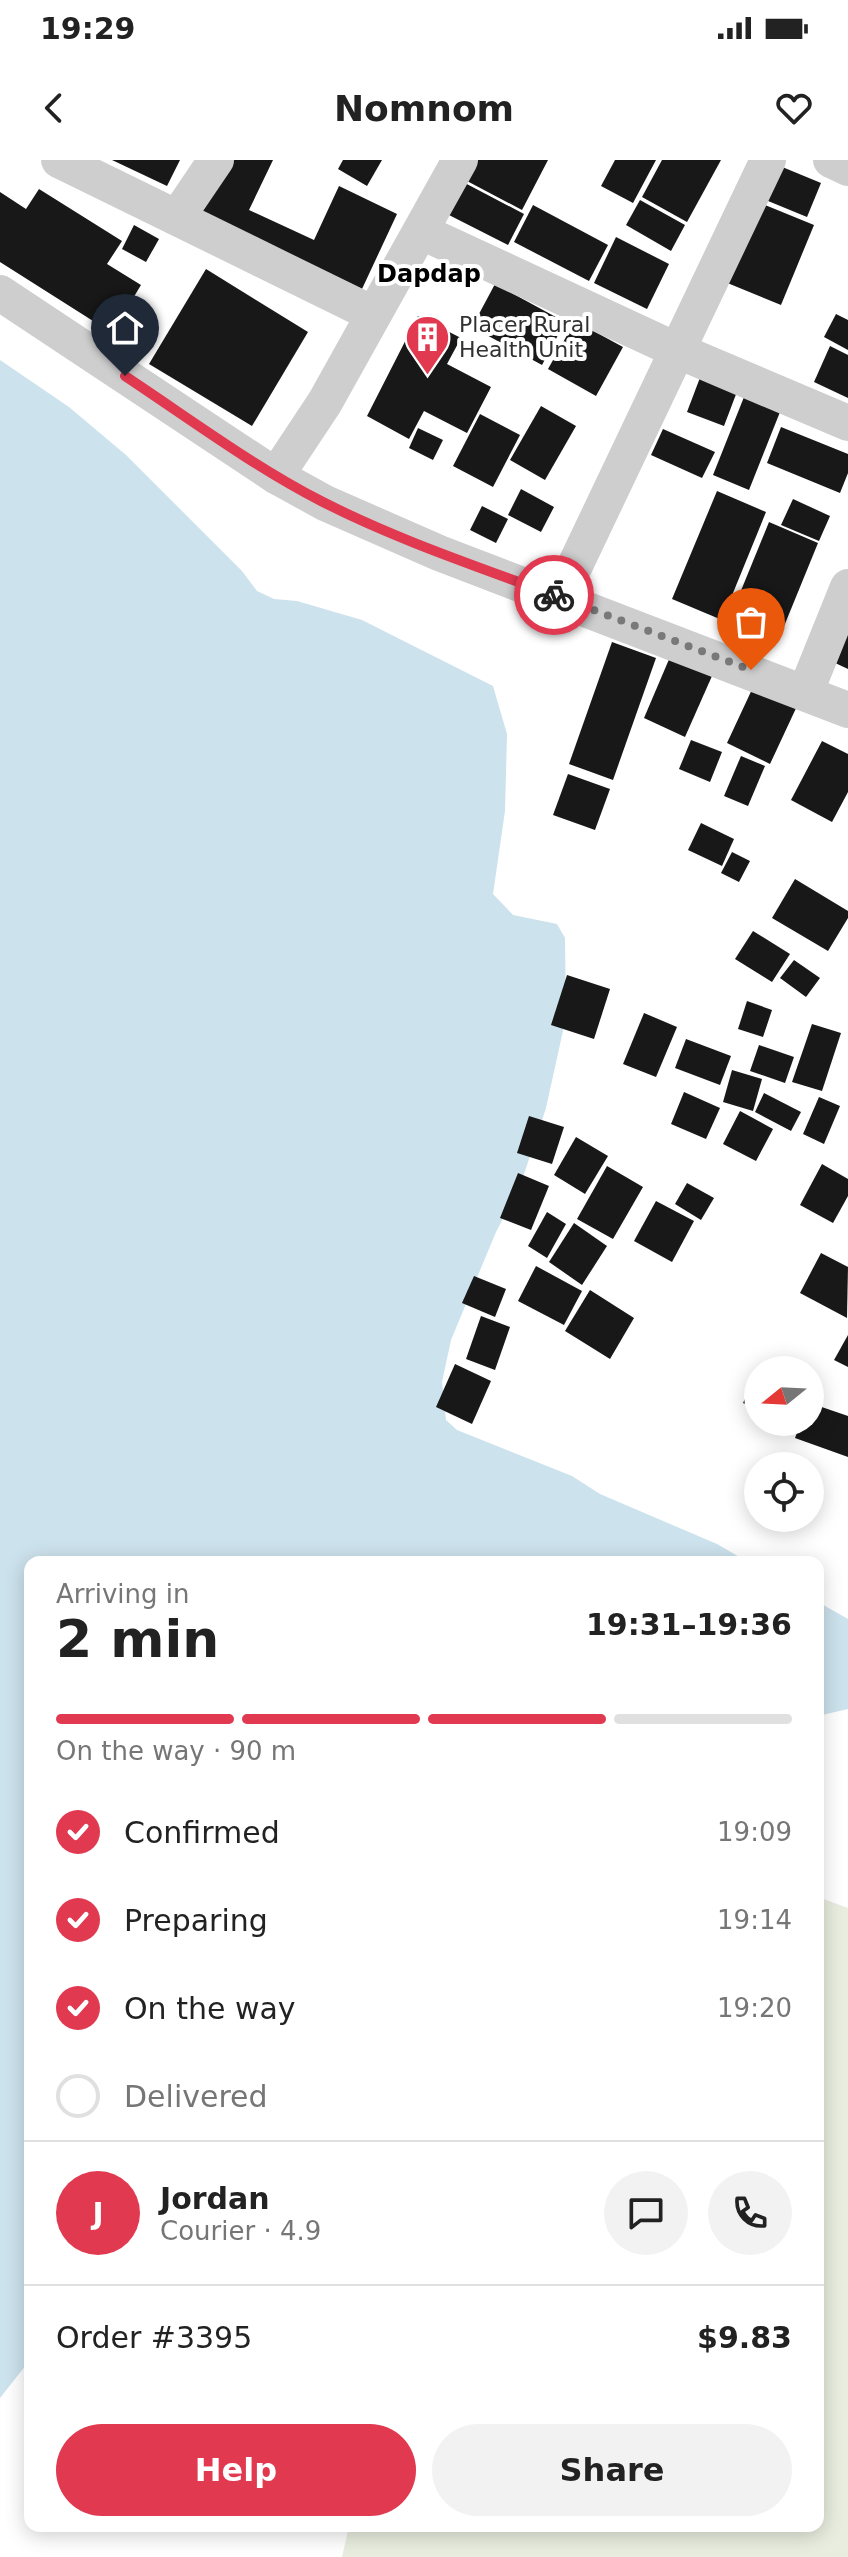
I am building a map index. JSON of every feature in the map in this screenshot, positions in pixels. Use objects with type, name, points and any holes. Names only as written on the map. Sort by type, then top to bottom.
[{"type":"street","points":[[59,160],[373,314]]},
{"type":"street","points":[[178,216],[216,160]]},
{"type":"street","points":[[276,476],[325,402],[460,160]]},
{"type":"street","points":[[560,597],[768,160]]},
{"type":"street","points":[[831,160],[848,168]]},
{"type":"street","points":[[422,232],[676,350],[848,423]]},
{"type":"street","points":[[0,293],[276,476],[325,503],[439,553],[806,691],[848,710]]},
{"type":"street","points":[[806,691],[848,587]]},
{"type":"shaded area","points":[[824,1899],[848,1908],[848,2557],[342,2557],[348,2532],[824,2532]]},
{"type":"water","points":[[0,360],[69,407],[126,455],[242,571],[257,591],[274,599],[297,601],[362,620],[493,686],[507,734],[505,811],[493,894],[513,915],[557,924],[565,938],[566,1017],[546,1108],[520,1186],[496,1232],[451,1340],[442,1382],[446,1420],[457,1430],[572,1476],[600,1494],[717,1544],[738,1556],[24,1556],[24,2368],[0,2398]]},
{"type":"water","points":[[824,1605],[848,1619],[848,1709],[824,1715]]},
{"type":"building","points":[[112,160],[180,160],[167,186]]},
{"type":"building","points":[[223,160],[273,160],[249,210],[314,240],[339,186],[397,214],[362,289],[199,211]]},
{"type":"building","points":[[343,160],[382,160],[367,186],[338,169]]},
{"type":"building","points":[[478,160],[548,160],[522,210],[467,181]]},
{"type":"building","points":[[615,160],[656,160],[633,203],[601,186]]},
{"type":"building","points":[[662,160],[721,160],[687,222],[642,197]]},
{"type":"building","points":[[775,164],[821,183],[807,217],[761,198]]},
{"type":"building","points":[[463,182],[524,214],[508,245],[447,214]]},
{"type":"building","points":[[39,189],[122,241],[107,264],[141,285],[112,333],[0,262],[0,192],[26,209]]},
{"type":"building","points":[[640,200],[685,225],[671,251],[626,225]]},
{"type":"building","points":[[758,202],[814,225],[781,305],[725,282]]},
{"type":"building","points":[[533,205],[608,245],[589,281],[514,242]]},
{"type":"building","points":[[134,225],[159,239],[146,262],[122,249]]},
{"type":"building","points":[[616,237],[669,264],[647,309],[594,283]]},
{"type":"building","points":[[206,269],[308,332],[252,426],[149,364]]},
{"type":"building","points":[[495,284],[565,322],[542,365],[472,327]]},
{"type":"building","points":[[836,314],[848,320],[848,350],[824,337]]},
{"type":"building","name":"Placer Rural Health Unit","points":[[418,316],[461,338],[447,364],[491,387],[467,433],[424,411],[409,439],[367,416]]},
{"type":"building","points":[[575,321],[623,347],[596,396],[548,369]]},
{"type":"building","points":[[830,346],[848,355],[848,398],[814,382]]},
{"type":"building","points":[[701,375],[738,389],[724,426],[687,412]]},
{"type":"building","points":[[744,397],[780,412],[749,490],[713,475]]},
{"type":"building","points":[[541,406],[576,426],[545,480],[510,460]]},
{"type":"building","points":[[480,414],[520,435],[493,487],[453,466]]},
{"type":"building","points":[[781,427],[848,454],[848,473],[840,493],[767,463]]},
{"type":"building","points":[[418,428],[443,440],[433,460],[409,448]]},
{"type":"building","points":[[663,429],[715,452],[702,478],[651,455]]},
{"type":"building","points":[[521,489],[554,507],[541,532],[508,515]]},
{"type":"building","points":[[717,491],[766,512],[722,620],[672,599]]},
{"type":"building","points":[[793,499],[830,516],[819,541],[781,525]]},
{"type":"building","points":[[482,506],[508,519],[496,543],[470,530]]},
{"type":"building","points":[[769,522],[818,543],[778,641],[729,620]]},
{"type":"building","points":[[848,628],[848,669],[833,662]]},
{"type":"building","points":[[612,642],[656,658],[613,780],[569,764]]},
{"type":"building","points":[[670,657],[712,676],[685,737],[644,718]]},
{"type":"building","points":[[755,683],[798,704],[770,764],[727,743]]},
{"type":"building","points":[[691,740],[722,752],[710,782],[679,769]]},
{"type":"building","points":[[822,741],[848,754],[848,792],[832,822],[791,800]]},
{"type":"building","points":[[741,756],[765,766],[748,806],[724,796]]},
{"type":"building","points":[[568,774],[610,789],[595,830],[553,815]]},
{"type":"building","points":[[701,823],[734,839],[722,866],[688,850]]},
{"type":"building","points":[[732,852],[750,861],[739,882],[721,873]]},
{"type":"building","points":[[795,879],[848,911],[848,918],[828,951],[772,918]]},
{"type":"building","points":[[753,931],[790,954],[772,982],[735,959]]},
{"type":"building","points":[[794,960],[820,978],[806,997],[780,978]]},
{"type":"building","points":[[567,975],[610,989],[594,1039],[551,1025]]},
{"type":"building","points":[[747,1001],[772,1010],[763,1037],[738,1029]]},
{"type":"building","points":[[644,1013],[677,1027],[656,1077],[623,1064]]},
{"type":"building","points":[[812,1024],[841,1033],[822,1091],[792,1082]]},
{"type":"building","points":[[686,1039],[731,1056],[720,1085],[675,1068]]},
{"type":"building","points":[[759,1045],[794,1057],[785,1083],[750,1071]]},
{"type":"building","points":[[732,1070],[762,1079],[753,1111],[723,1102]]},
{"type":"building","points":[[684,1092],[720,1108],[706,1139],[671,1124]]},
{"type":"building","points":[[764,1093],[801,1112],[791,1131],[755,1112]]},
{"type":"building","points":[[819,1097],[840,1106],[824,1144],[803,1134]]},
{"type":"building","points":[[740,1111],[773,1129],[756,1161],[723,1144]]},
{"type":"building","points":[[529,1116],[564,1127],[552,1164],[517,1153]]},
{"type":"building","points":[[576,1137],[608,1156],[585,1194],[554,1175]]},
{"type":"building","points":[[822,1164],[848,1179],[848,1196],[833,1223],[800,1205]]},
{"type":"building","points":[[607,1166],[643,1187],[613,1239],[577,1219]]},
{"type":"building","points":[[518,1173],[549,1186],[531,1230],[500,1218]]},
{"type":"building","points":[[687,1183],[714,1198],[701,1220],[675,1204]]},
{"type":"building","points":[[656,1201],[694,1221],[672,1262],[634,1241]]},
{"type":"building","points":[[547,1212],[566,1224],[547,1258],[528,1246]]},
{"type":"building","points":[[574,1223],[607,1246],[582,1285],[549,1262]]},
{"type":"building","points":[[821,1253],[848,1267],[847,1318],[800,1293]]},
{"type":"building","points":[[536,1266],[582,1291],[564,1325],[518,1301]]},
{"type":"building","points":[[474,1276],[506,1289],[495,1317],[462,1303]]},
{"type":"building","points":[[590,1290],[634,1318],[610,1359],[565,1331]]},
{"type":"building","points":[[481,1316],[510,1327],[495,1370],[466,1359]]},
{"type":"building","points":[[848,1335],[848,1367],[834,1360]]},
{"type":"building","points":[[455,1364],[491,1381],[472,1424],[436,1407]]},
{"type":"building","points":[[824,1408],[848,1416],[848,1457],[795,1438],[824,1436]]},
{"type":"way so far","points":[[554,595],[751,670]]},
{"type":"place","name":"Placer Rural Health Unit","points":[[428,376]]},
{"type":"district","name":"Dapdap","points":[[429,274]]},
{"type":"route","points":[[125,376],[276,476],[325,503],[439,553],[554,595]]}]
